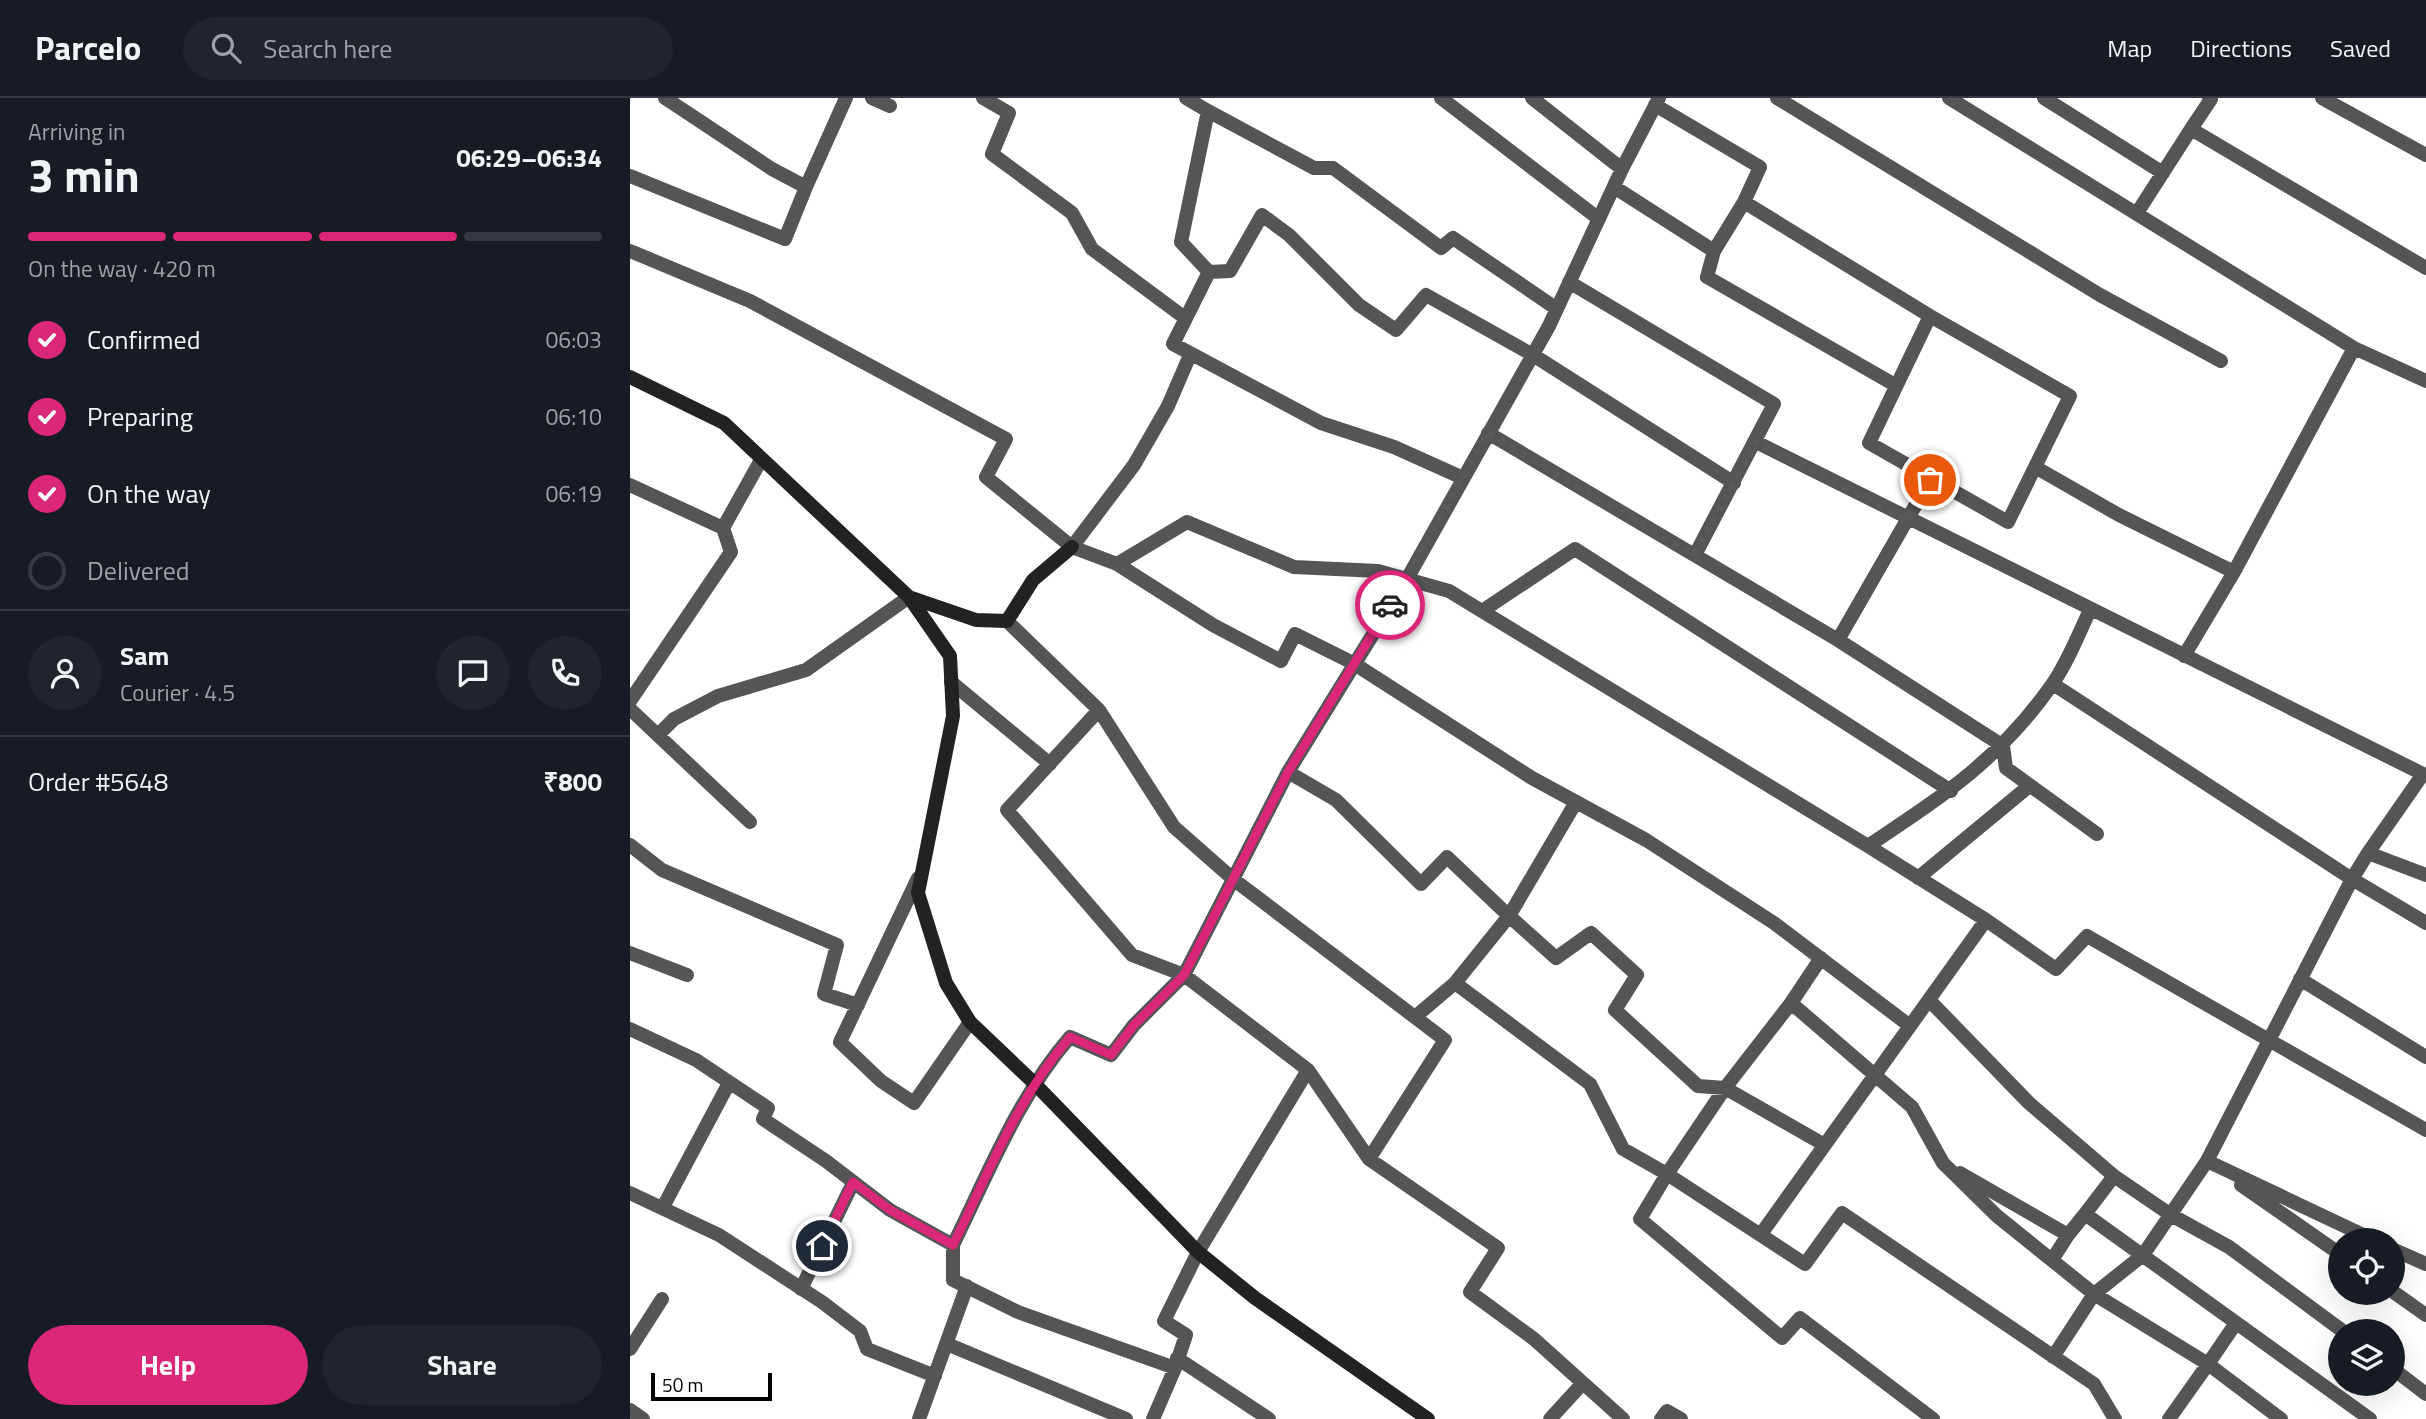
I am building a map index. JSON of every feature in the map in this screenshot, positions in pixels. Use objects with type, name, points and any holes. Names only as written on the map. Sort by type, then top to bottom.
[{"type":"street","points":[[665,98],[772,169],[806,187]]},
{"type":"street","points":[[630,176],[785,239],[846,98]]},
{"type":"street","points":[[872,98],[890,106]]},
{"type":"street","points":[[983,98],[1009,113],[992,154],[1072,213],[1092,249],[1185,318]]},
{"type":"street","points":[[1441,98],[1599,219]]},
{"type":"street","points":[[1532,98],[1622,169]]},
{"type":"street","points":[[1777,98],[2101,295],[2221,361]]},
{"type":"street","points":[[1949,98],[2354,348],[2426,381]]},
{"type":"street","points":[[2043,98],[2163,173]]},
{"type":"street","points":[[2137,213],[2209,98]]},
{"type":"street","points":[[2322,98],[2426,155]]},
{"type":"street","points":[[1269,1419],[1176,1363],[1031,1317],[953,1280],[953,1245],[1034,1083],[1070,1037],[1111,1055],[1134,1025],[1184,975],[1288,772],[1407,579],[1533,355],[1657,101],[1760,166],[1744,202],[1714,251],[1707,277],[1895,384]]},
{"type":"street","points":[[1556,309],[1453,238],[1441,248],[1333,168],[1314,168],[1198,103],[1181,242],[1209,272],[1230,271],[1262,215],[1289,235],[1359,305],[1396,330],[1426,295],[1533,355],[1734,483]]},
{"type":"street","points":[[2191,129],[2426,268]]},
{"type":"street","points":[[1614,187],[1714,251]]},
{"type":"street","points":[[1744,202],[1930,316],[2070,396],[2008,522],[1869,443],[1895,384],[1930,316]]},
{"type":"street","points":[[630,251],[750,300],[1006,439],[986,477],[1072,547],[1117,564],[1213,625],[1281,660],[1295,634],[1353,663],[1532,778],[1646,840],[1774,923],[1910,1026]]},
{"type":"street","points":[[1209,272],[1172,344],[1321,423],[1394,447],[1463,478]]},
{"type":"street","points":[[1569,282],[1774,404],[1695,555]]},
{"type":"street","points":[[2184,656],[2234,572],[2354,348]]},
{"type":"street","points":[[1007,621],[1033,580],[1072,547],[1134,465],[1168,406],[1190,355]]},
{"type":"street","points":[[630,377],[724,423],[909,597],[950,656],[953,716],[927,859],[918,893],[946,983],[970,1022],[1034,1083],[1198,1252],[1255,1298],[1411,1414],[1428,1419]]},
{"type":"street","points":[[1488,433],[1838,640],[2003,746],[2006,768],[2028,787],[2097,834]]},
{"type":"street","points":[[1756,442],[1907,520],[2424,775],[2352,879],[2207,1161],[2143,1255],[2094,1294],[2053,1357]]},
{"type":"street","points":[[723,528],[761,460]]},
{"type":"street","points":[[2035,467],[2119,515],[2234,572]]},
{"type":"street","points":[[1838,640],[1930,480]]},
{"type":"street","points":[[630,485],[723,528],[731,552],[630,701]]},
{"type":"street","points":[[1117,564],[1187,522],[1294,567],[1378,571],[1448,591],[1868,846],[1986,920],[2056,969],[2087,936],[2426,1130]]},
{"type":"street","points":[[1482,611],[1575,549],[1951,791]]},
{"type":"street","points":[[909,597],[976,621],[1007,621],[1100,710],[1174,827],[1233,879],[1446,1040],[1369,1159]]},
{"type":"street","points":[[658,736],[674,719],[718,696],[806,670],[909,597]]},
{"type":"street","points":[[1868,846],[1951,791],[2003,746],[2053,684],[2090,610]]},
{"type":"street","points":[[951,682],[1050,764]]},
{"type":"street","points":[[2053,684],[2352,879],[2426,923]]},
{"type":"street","points":[[630,709],[750,822]]},
{"type":"street","points":[[1100,710],[1007,810],[1132,955],[1184,975],[1308,1070],[1369,1159],[1498,1248],[1470,1292],[1534,1339],[1623,1419]]},
{"type":"street","points":[[1288,772],[1336,800],[1421,884],[1447,857],[1556,958],[1591,933],[1637,975],[1615,1010],[1698,1086],[1725,1088],[1824,1144]]},
{"type":"street","points":[[1918,878],[2028,787]]},
{"type":"street","points":[[1416,1016],[1455,983],[1509,916],[1576,802]]},
{"type":"street","points":[[630,845],[662,870],[837,945],[824,994],[858,1005]]},
{"type":"street","points":[[2368,853],[2426,876]]},
{"type":"street","points":[[927,859],[840,1042],[881,1081],[915,1103],[970,1022]]},
{"type":"street","points":[[1761,1234],[1986,920]]},
{"type":"street","points":[[630,953],[687,975]]},
{"type":"street","points":[[1821,958],[1791,1003],[1725,1088],[1640,1219],[1782,1338],[1800,1318],[1933,1419]]},
{"type":"street","points":[[2300,979],[2426,1057]]},
{"type":"street","points":[[1455,983],[1590,1084],[1623,1149],[1667,1174],[1805,1264],[1842,1213],[2094,1384],[2115,1419]]},
{"type":"street","points":[[1929,1000],[2029,1103],[2114,1176],[2171,1215],[2229,1247],[2328,1320]]},
{"type":"street","points":[[1791,1003],[1912,1107],[1943,1163],[1997,1216],[2094,1294],[2208,1364],[2281,1419]]},
{"type":"street","points":[[630,1029],[696,1060],[768,1108],[763,1119],[890,1210],[953,1245]]},
{"type":"street","points":[[1153,1419],[1186,1335],[1164,1321],[1198,1252],[1308,1070]]},
{"type":"street","points":[[663,1207],[729,1083]]},
{"type":"street","points":[[2207,1161],[2349,1228]]},
{"type":"street","points":[[2207,1161],[2328,1246]]},
{"type":"street","points":[[1943,1163],[2068,1235]]},
{"type":"street","points":[[2052,1261],[2068,1235],[2114,1176]]},
{"type":"street","points":[[801,1289],[853,1182]]},
{"type":"street","points":[[630,1193],[719,1236],[801,1289],[860,1331],[867,1349],[935,1376]]},
{"type":"street","points":[[2085,1214],[2370,1419]]},
{"type":"street","points":[[2405,1254],[2426,1264]]},
{"type":"street","points":[[919,1419],[967,1286]]},
{"type":"street","points":[[630,1349],[662,1299]]},
{"type":"street","points":[[2405,1300],[2426,1315]]},
{"type":"street","points":[[2173,1417],[2236,1323]]},
{"type":"street","points":[[947,1344],[1126,1419]]},
{"type":"street","points":[[2405,1378],[2426,1394]]},
{"type":"street","points":[[1550,1419],[1583,1383]]},
{"type":"street","points":[[630,1410],[643,1419]]},
{"type":"street","points":[[1661,1419],[1667,1411],[1681,1419]]},
{"type":"way so far","points":[[1390,605],[1488,433],[1695,555],[1756,442],[1907,520],[1930,480]]},
{"type":"route","points":[[822,1246],[853,1182],[890,1210],[953,1245],[1034,1083],[1052,1057],[1070,1037],[1111,1055],[1134,1025],[1184,975],[1288,772],[1390,605]]}]
